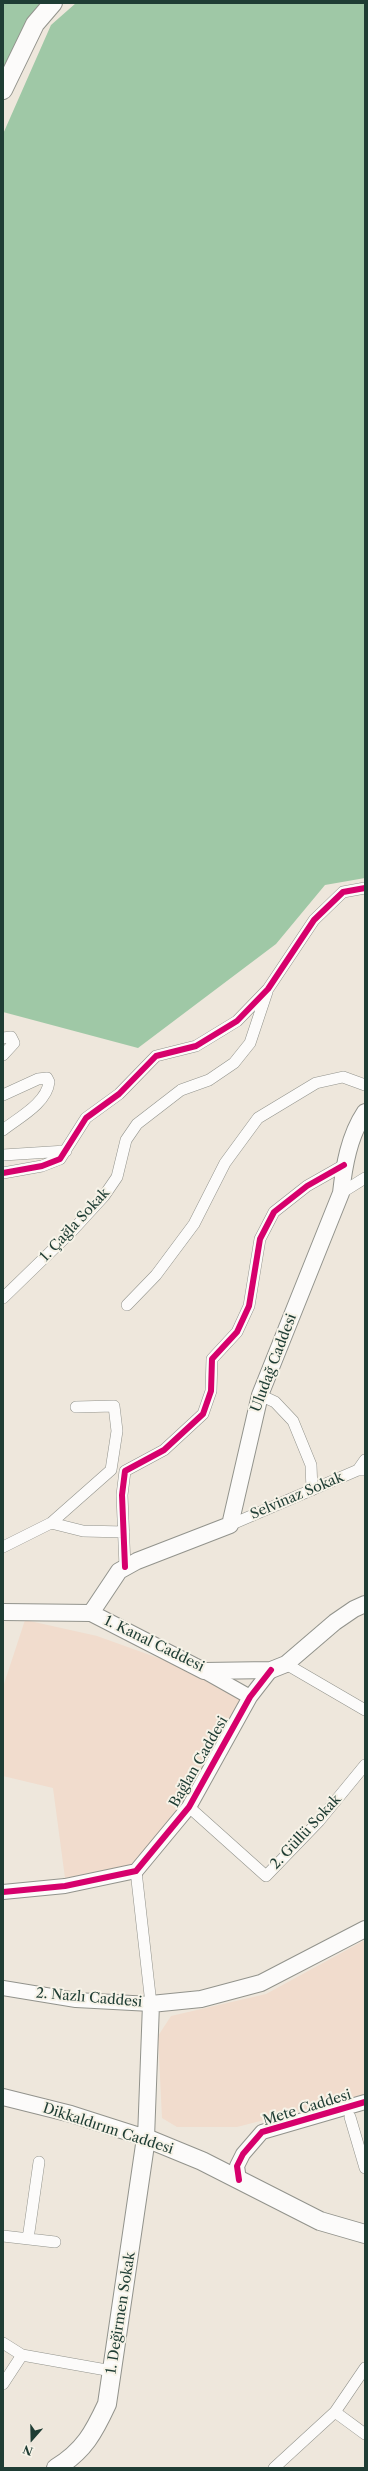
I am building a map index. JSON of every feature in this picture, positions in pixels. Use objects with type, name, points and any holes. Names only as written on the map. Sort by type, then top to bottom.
[{"type":"main road","points":[[3,90],[35,24],[53,3]]},
{"type":"main road","name":"Uludağ Caddesi","points":[[230,1525],[260,1395],[341,1193],[344,1165],[365,1112]]},
{"type":"main road","points":[[3,1612],[91,1613],[119,1570],[230,1525]]},
{"type":"main road","points":[[278,1667],[336,1622],[354,1609],[365,1604]]},
{"type":"main road","name":"1. Kanal Caddesi","points":[[91,1613],[204,1671],[278,1667]]},
{"type":"main road","points":[[146,2138],[151,2004],[201,1998],[260,1983],[365,1928]]},
{"type":"main road","name":"Dikkaldırım Caddesi","points":[[3,2097],[71,2114],[146,2138],[239,2180],[320,2221],[365,2233]]},
{"type":"main road","name":"1. Değirmen Sokak","points":[[56,2468],[74,2458],[93,2433],[107,2404],[131,2255],[146,2138]]},
{"type":"street","points":[[3,1173],[42,1166],[60,1159],[86,1118],[119,1094],[156,1056],[196,1046],[237,1021],[268,989],[314,920],[343,892],[365,888]]},
{"type":"street","name":"1. Çağla Sokak","points":[[3,1298],[72,1231],[104,1196],[117,1177],[126,1140],[137,1124],[182,1090],[209,1080],[234,1063],[250,1043],[268,989]]},
{"type":"street","points":[[3,1038],[11,1037],[14,1043],[3,1055]]},
{"type":"street","points":[[126,1305],[156,1275],[194,1224],[226,1163],[258,1118],[316,1083],[343,1077],[365,1085]]},
{"type":"street","points":[[3,1095],[38,1078],[47,1078],[49,1082],[45,1093],[36,1104],[3,1130]]},
{"type":"street","points":[[3,1156],[66,1151]]},
{"type":"street","points":[[111,1470],[124,1471],[164,1450],[203,1414],[210,1391],[212,1359],[237,1332],[249,1306],[260,1239],[274,1212],[307,1186],[344,1165]]},
{"type":"street","points":[[341,1193],[365,1178]]},
{"type":"street","points":[[260,1395],[274,1402],[293,1421],[312,1465],[312,1490]]},
{"type":"street","points":[[3,1547],[51,1523],[111,1470],[118,1431],[114,1406],[76,1407]]},
{"type":"street","points":[[362,1470],[365,1460]]},
{"type":"street","name":"Selvinaz Sokak","points":[[230,1525],[362,1470]]},
{"type":"street","points":[[124,1471],[122,1495],[125,1567]]},
{"type":"street","points":[[51,1523],[83,1531],[124,1532]]},
{"type":"street","points":[[278,1667],[365,1710]]},
{"type":"street","name":"Bağlan Caddesi","points":[[136,1871],[189,1807],[250,1696],[278,1667]]},
{"type":"street","points":[[204,1671],[250,1696]]},
{"type":"street","name":"2. Güllü Sokak","points":[[189,1807],[266,1876],[319,1821],[365,1765]]},
{"type":"street","points":[[3,1892],[65,1886],[136,1871],[151,2004]]},
{"type":"street","name":"2. Nazlı Caddesi","points":[[3,1988],[76,2000],[151,2004]]},
{"type":"street","name":"Mete Caddesi","points":[[239,2180],[237,2166],[243,2154],[262,2132],[365,2102]]},
{"type":"street","points":[[350,2117],[363,2153],[365,2168]]},
{"type":"street","points":[[28,2239],[39,2162]]},
{"type":"street","points":[[3,2236],[55,2242]]},
{"type":"street","points":[[3,2343],[22,2355],[112,2371]]},
{"type":"street","points":[[3,2384],[22,2355]]},
{"type":"street","points":[[274,2468],[335,2412],[365,2368]]},
{"type":"street","points":[[335,2412],[365,2434]]},
{"type":"shaded area","points":[[25,1620],[97,1636],[186,1668],[243,1699],[183,1803],[133,1864],[65,1878],[53,1788],[3,1776],[3,1687]]},
{"type":"shaded area","points":[[365,1940],[365,2094],[237,2127],[177,2127],[162,2118],[158,2036],[171,2016],[266,1994]]},
{"type":"green space","points":[[3,3],[50,3],[3,71]]},
{"type":"green space","points":[[76,3],[365,3],[365,878],[325,885],[276,944],[138,1048],[3,1012],[3,134],[51,25]]},
{"type":"cycle path","points":[[3,1173],[42,1166],[60,1159],[86,1118],[119,1094],[156,1056],[196,1046],[237,1021],[268,989],[314,920],[343,892],[365,888]]},
{"type":"cycle path","points":[[125,1567],[122,1495],[125,1471],[164,1450],[203,1414],[211,1391],[212,1359],[237,1332],[249,1306],[260,1239],[274,1212],[307,1186],[344,1165]]},
{"type":"cycle path","points":[[3,1892],[65,1886],[136,1871],[189,1807],[250,1697],[271,1670]]},
{"type":"cycle path","points":[[239,2180],[237,2166],[243,2154],[262,2132],[365,2102]]}]
